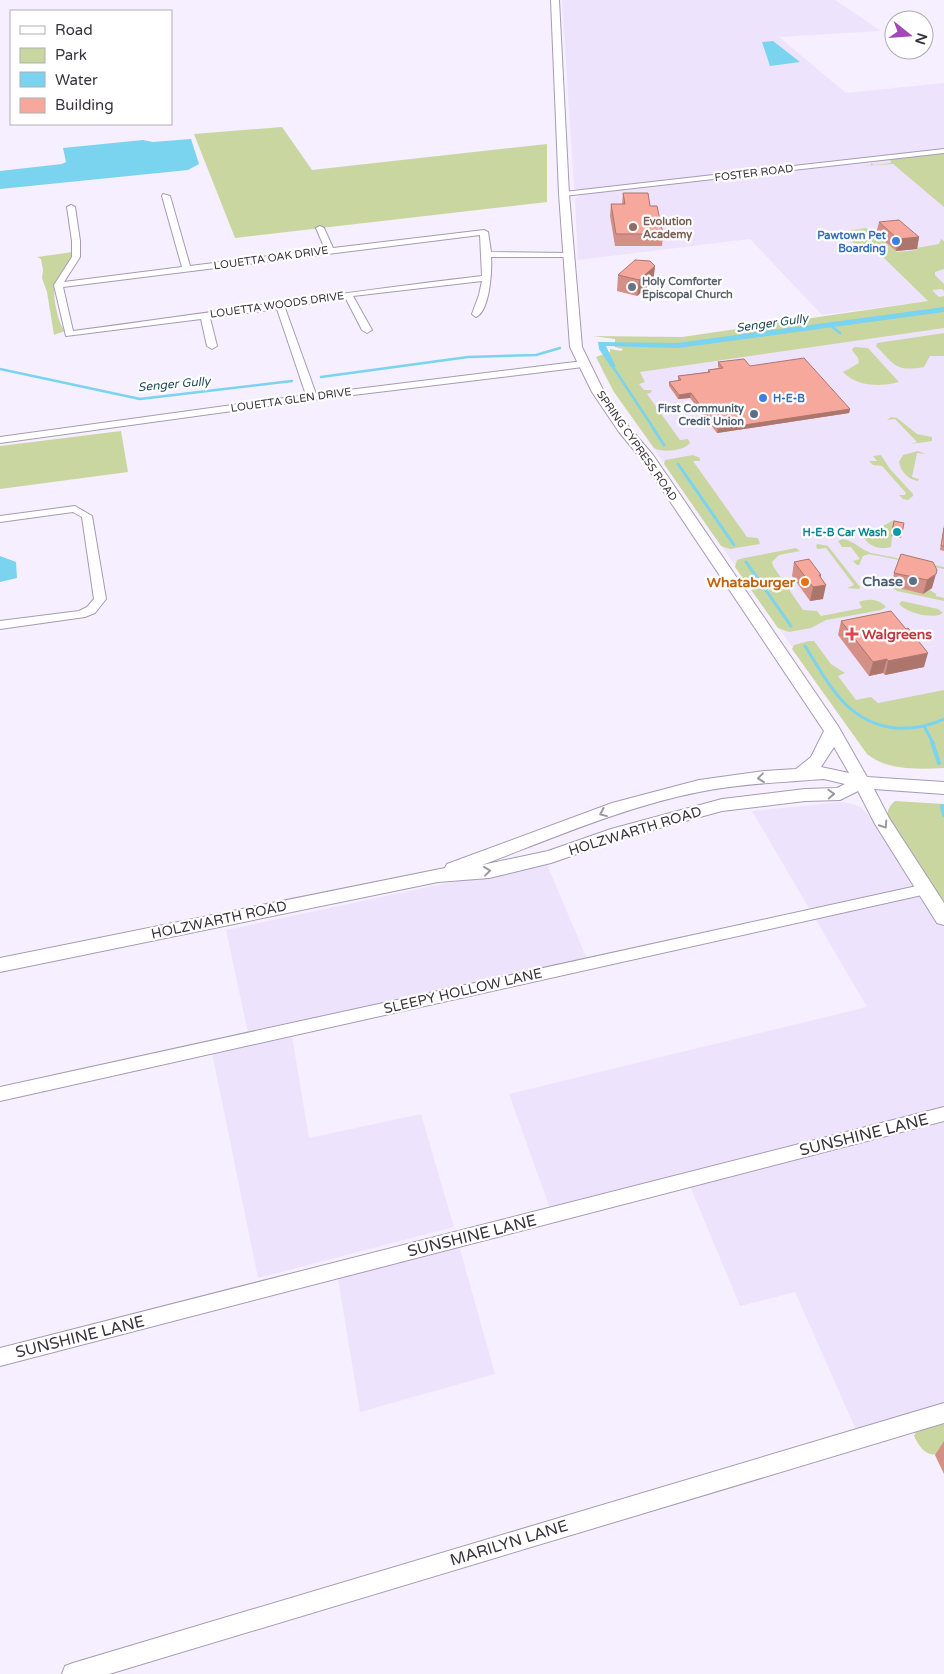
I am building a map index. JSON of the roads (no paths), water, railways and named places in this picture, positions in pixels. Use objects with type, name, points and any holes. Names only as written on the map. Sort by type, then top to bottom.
[{"type":"main road","name":"SPRING CYPRESS ROAD","points":[[555,0],[572,323],[576,347],[583,364],[598,392],[623,429],[648,458],[850,757],[881,820],[944,918]]},
{"type":"main road","points":[[797,775],[809,770],[821,758],[832,730]]},
{"type":"main road","name":"HOLZWARTH ROAD","points":[[438,875],[612,809],[699,786],[824,773],[861,782],[940,786]]},
{"type":"main road","name":"HOLZWARTH ROAD","points":[[0,965],[438,875],[489,871],[551,856],[617,833],[722,805],[806,795],[840,794],[861,782]]},
{"type":"street","name":"FOSTER ROAD","points":[[564,194],[944,152]]},
{"type":"street","points":[[166,196],[187,270]]},
{"type":"street","points":[[58,285],[76,257],[71,207]]},
{"type":"street","points":[[320,228],[329,249]]},
{"type":"street","name":"LOUETTA OAK DRIVE","points":[[58,285],[187,270],[329,249],[484,232],[489,254]]},
{"type":"street","points":[[476,314],[483,302],[489,254],[569,255]]},
{"type":"street","name":"LOUETTA WOODS DRIVE","points":[[58,285],[69,334],[280,306],[348,294],[485,278]]},
{"type":"street","points":[[348,294],[367,330]]},
{"type":"street","points":[[280,306],[312,397]]},
{"type":"street","points":[[205,315],[212,346]]},
{"type":"street","name":"LOUETTA GLEN DRIVE","points":[[0,440],[312,397],[583,364]]},
{"type":"street","points":[[0,519],[75,509],[87,516],[100,599],[90,610],[74,615],[0,625]]},
{"type":"street","name":"SLEEPY HOLLOW LANE","points":[[0,1094],[926,889]]},
{"type":"street","name":"SUNSHINE LANE","points":[[0,1357],[944,1114]]},
{"type":"street","name":"MARILYN LANE","points":[[74,1674],[944,1413]]},
{"type":"water","points":[[773,41],[800,62],[770,66],[762,42]]},
{"type":"water","points":[[191,139],[199,164],[188,170],[0,189],[0,171],[62,164],[66,162],[63,148],[143,140],[153,142]]},
{"type":"water","points":[[944,307],[944,312],[677,348],[606,346],[616,367],[611,367],[599,349],[598,342],[677,343]]},
{"type":"water","points":[[0,556],[16,562],[17,578],[0,582]]},
{"type":"waterway","points":[[830,325],[840,333]]},
{"type":"waterway","name":"Senger Gully","points":[[321,377],[468,357],[536,355],[560,348]]},
{"type":"waterway","points":[[611,364],[654,429]]},
{"type":"waterway","name":"Senger Gully","points":[[0,369],[140,399],[292,381]]},
{"type":"waterway","points":[[653,428],[664,445]]},
{"type":"waterway","points":[[678,464],[734,545]]},
{"type":"waterway","points":[[746,562],[791,626]]},
{"type":"waterway","points":[[805,646],[831,687],[851,709],[864,718],[895,728],[926,725],[944,719]]},
{"type":"waterway","points":[[924,726],[933,743]]},
{"type":"waterway","points":[[932,742],[939,763]]},
{"type":"waterway","points":[[942,806],[944,815]]},
{"type":"place","name":"Evolution Academy","points":[[633,227]]},
{"type":"place","name":"Pawtown Pet Boarding","points":[[896,241]]},
{"type":"place","name":"Holy Comforter Episcopal Church","points":[[632,287]]},
{"type":"place","name":"H-E-B","points":[[763,398]]},
{"type":"place","name":"First Community Credit Union","points":[[754,414]]},
{"type":"place","name":"H-E-B Car Wash","points":[[897,532]]},
{"type":"place","name":"Chase","points":[[913,581]]},
{"type":"place","name":"Whataburger","points":[[805,582]]},
{"type":"place","name":"Walgreens","points":[[852,634]]}]
